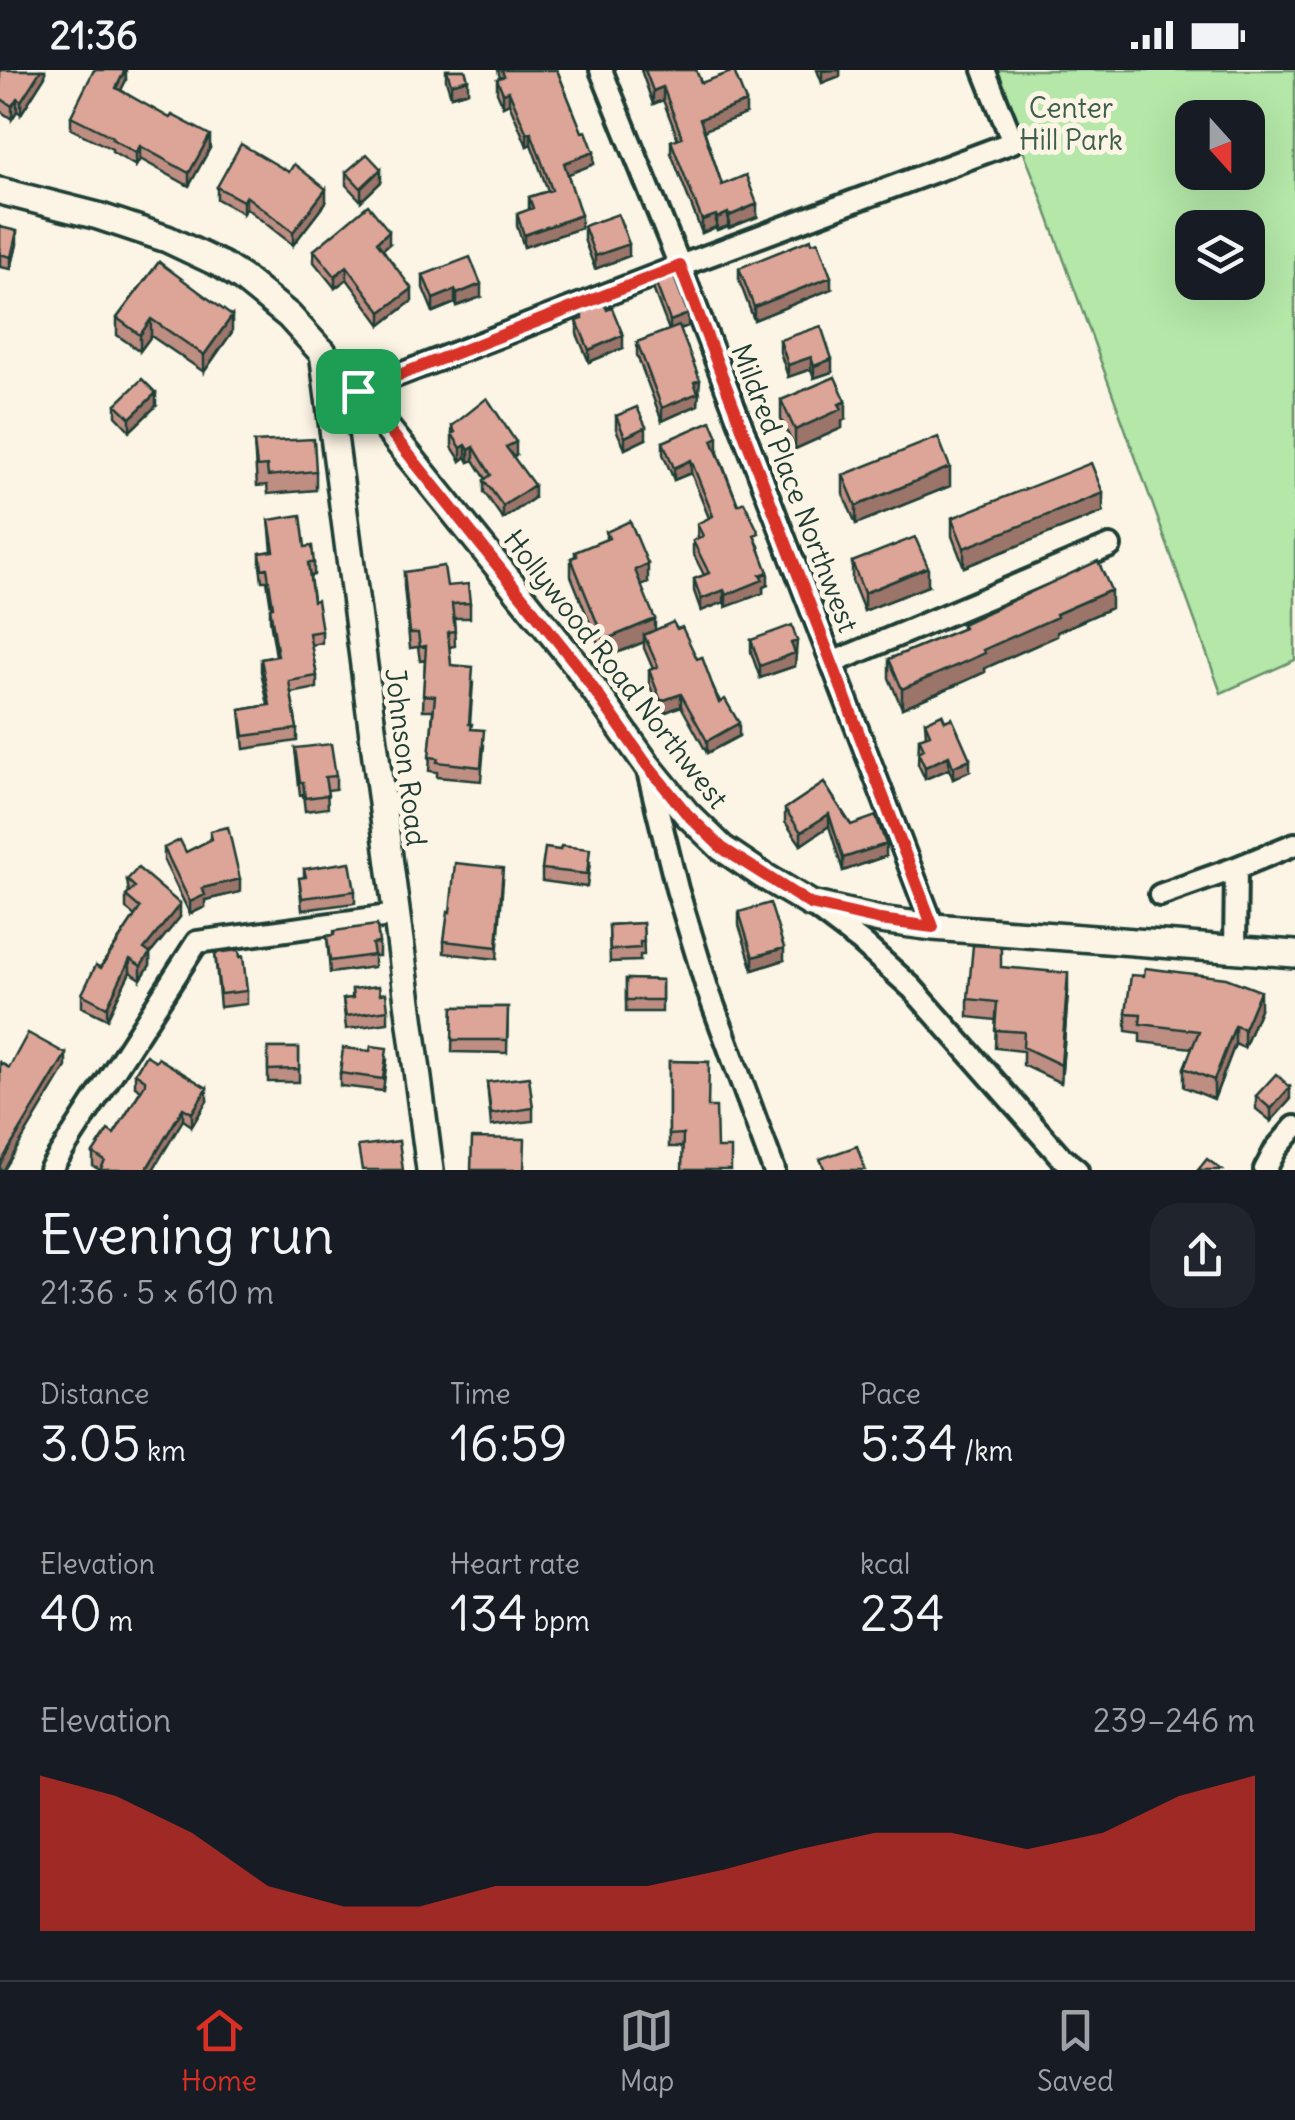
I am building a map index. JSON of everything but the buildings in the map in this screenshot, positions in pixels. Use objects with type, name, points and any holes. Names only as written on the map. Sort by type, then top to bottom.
[{"type":"street","name":"Mildred Place Northwest","points":[[601,70],[933,927]]},
{"type":"street","points":[[358,391],[1013,142],[984,70]]},
{"type":"street","name":"Hollywood Road Northwest","points":[[0,191],[167,238],[222,264],[288,316],[358,391],[576,664],[647,765],[687,814],[722,848],[810,904],[933,927],[1295,954]]},
{"type":"street","name":"Johnson Road","points":[[323,352],[430,1170]]},
{"type":"street","points":[[832,663],[1110,546]]},
{"type":"street","points":[[647,765],[677,889],[707,988],[774,1170]]},
{"type":"street","points":[[1160,895],[1295,844]]},
{"type":"street","points":[[1234,949],[1236,868]]},
{"type":"street","points":[[810,904],[862,942],[912,988],[1061,1158],[1077,1170]]},
{"type":"street","points":[[50,1170],[197,942],[397,915]]},
{"type":"street","points":[[1265,1170],[1295,1127]]},
{"type":"green space","name":"Center Hill Park","points":[[992,70],[1295,70],[1295,660],[1221,693]]},
{"type":"route","points":[[680,266],[933,927],[810,904],[722,848],[687,814],[647,765],[576,664],[358,391],[680,266]]}]
